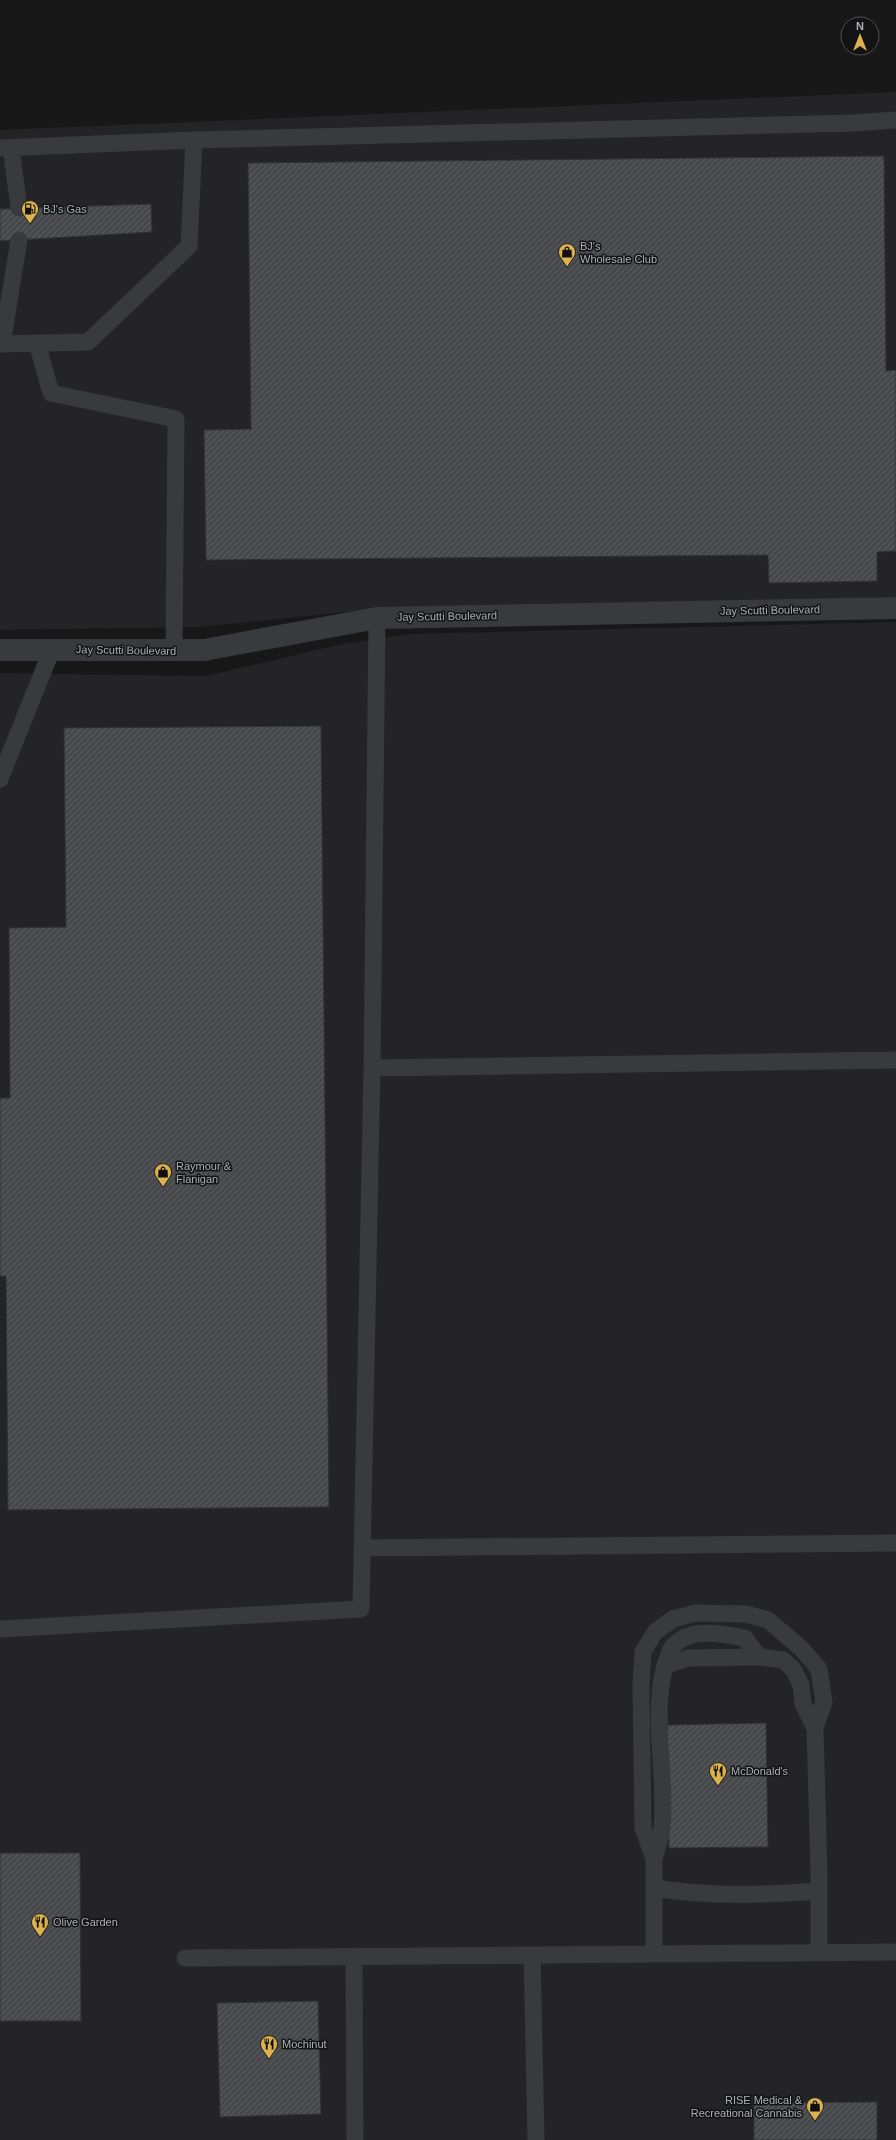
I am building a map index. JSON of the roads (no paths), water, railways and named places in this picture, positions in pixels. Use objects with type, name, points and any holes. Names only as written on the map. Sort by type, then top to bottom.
[{"type":"street","name":"Jay Scutti Boulevard","points":[[0,650],[204,650],[378,618],[896,608]]},
{"type":"lane","points":[[19,208],[6,148],[194,140],[853,123],[896,120]]},
{"type":"lane","points":[[19,240],[1,344],[88,342],[189,246],[194,140]]},
{"type":"lane","points":[[37,343],[51,393],[176,419],[174,651]]},
{"type":"lane","points":[[0,1629],[360,1609],[372,1068],[378,618]]},
{"type":"lane","points":[[0,779],[52,649]]},
{"type":"lane","points":[[372,1068],[896,1060]]},
{"type":"lane","points":[[362,1548],[896,1543]]},
{"type":"lane","points":[[654,1859],[643,1828],[641,1685],[644,1652],[655,1632],[673,1619],[695,1613],[746,1614],[768,1620],[802,1649],[819,1669],[824,1702],[815,1728],[819,1891],[818,1952]]},
{"type":"lane","points":[[654,1954],[654,1859],[662,1827],[660,1699],[662,1677],[666,1665],[673,1646],[689,1635],[717,1634],[745,1638],[759,1657]]},
{"type":"lane","points":[[666,1665],[689,1658],[759,1657],[783,1660],[794,1669],[801,1685],[803,1704],[815,1728]]},
{"type":"lane","points":[[654,1888],[691,1894],[782,1894],[819,1891]]},
{"type":"lane","points":[[185,1958],[896,1952]]},
{"type":"lane","points":[[532,1955],[536,2140]]},
{"type":"lane","points":[[354,1956],[356,2140]]},
{"type":"place","name":"BJ's Gas","points":[[30,224]]},
{"type":"place","name":"BJ's Wholesale Club","points":[[567,267]]},
{"type":"place","name":"Raymour & Flanigan","points":[[163,1187]]},
{"type":"place","name":"McDonald's","points":[[718,1786]]},
{"type":"place","name":"Olive Garden","points":[[40,1937]]},
{"type":"place","name":"Mochinut","points":[[269,2059]]},
{"type":"place","name":"RISE Medical & Recreational Cannabis","points":[[815,2121]]}]
